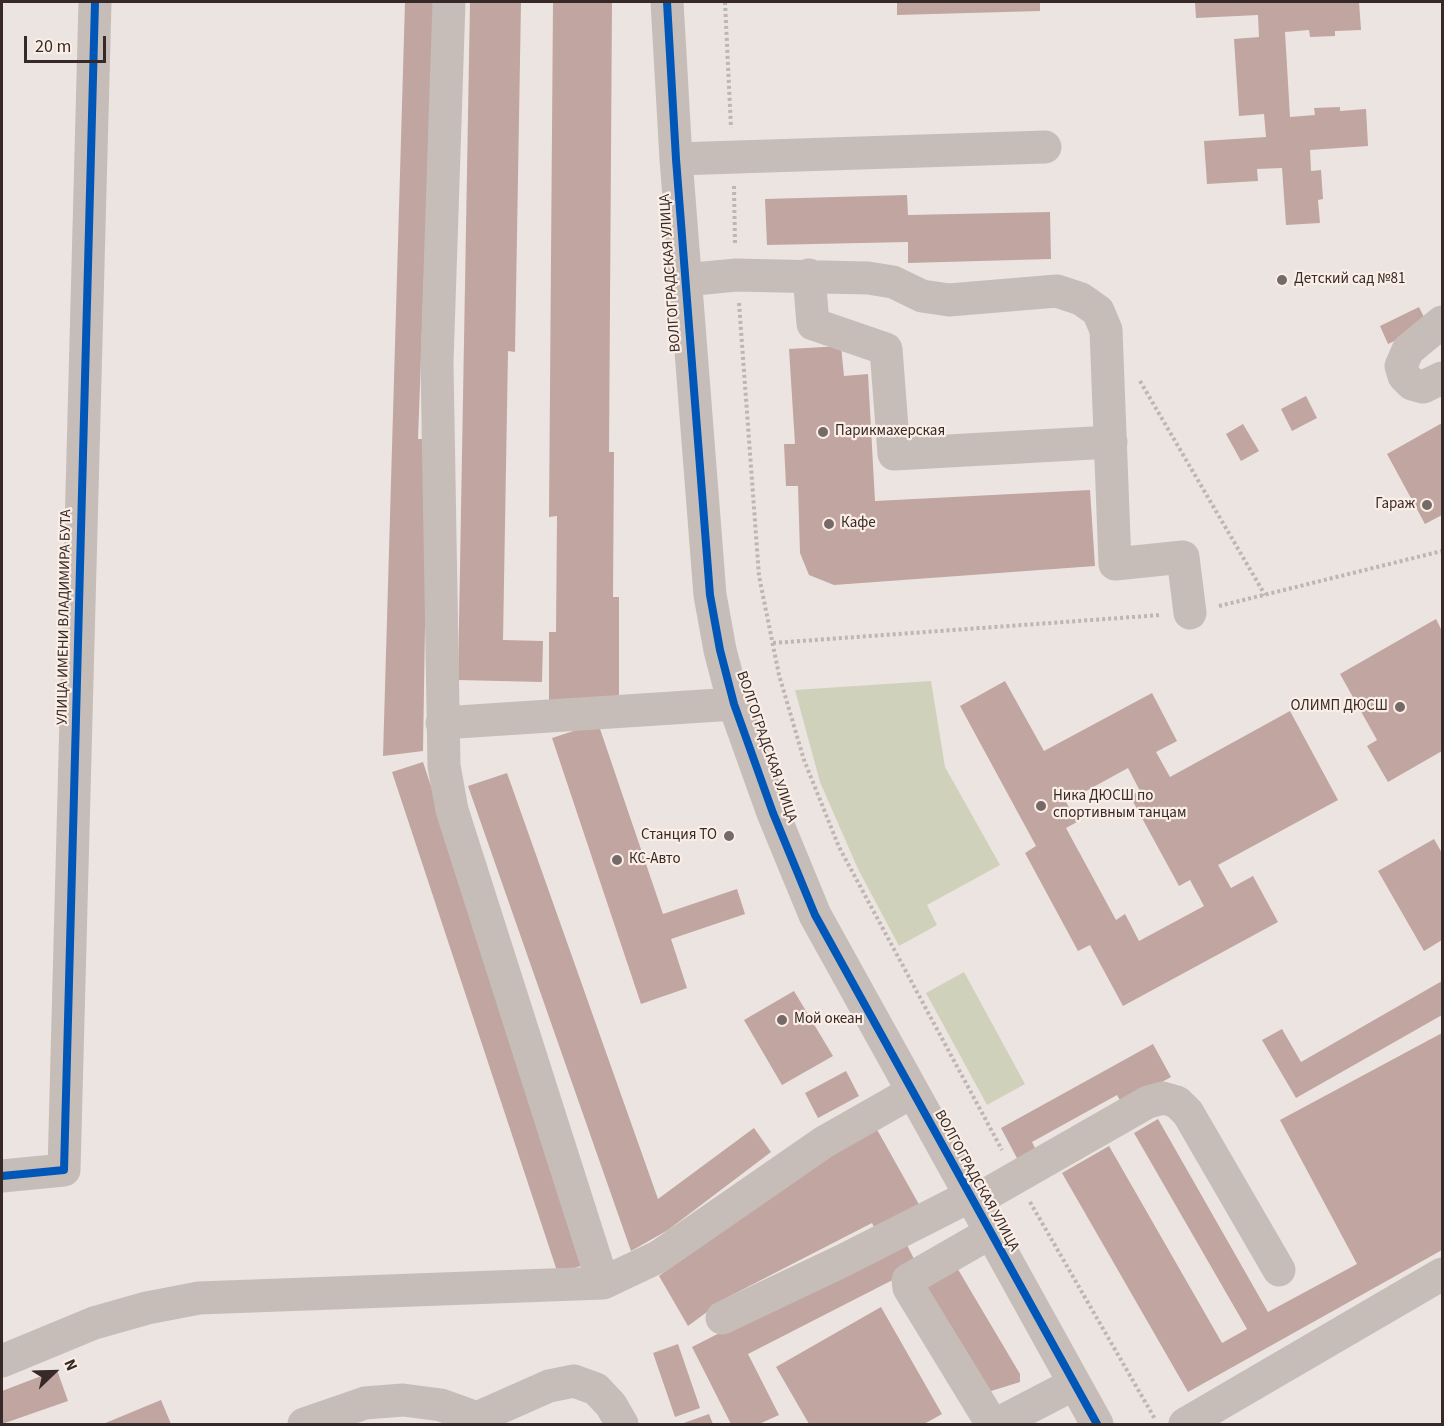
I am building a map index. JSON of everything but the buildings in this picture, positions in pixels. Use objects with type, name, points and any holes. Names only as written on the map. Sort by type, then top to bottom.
[{"type":"street","name":"УЛИЦА ИМЕНИ ВЛАДИМИРА БУТА","points":[[2,1176],[64,1170],[95,2]]},
{"type":"street","points":[[449,2],[437,363],[444,766],[452,810],[603,1283]]},
{"type":"street","name":"ВОЛГОГРАДСКАЯ УЛИЦА","points":[[667,2],[676,159],[710,595],[720,650],[734,704],[773,813],[815,915],[1096,1425]]},
{"type":"street","points":[[676,159],[1045,147]]},
{"type":"street","points":[[685,280],[736,275],[809,275],[885,280],[922,296],[949,300],[1057,291],[1081,299],[1098,311],[1106,330],[1115,564],[1183,557],[1190,613]]},
{"type":"street","points":[[809,275],[813,324],[886,348],[894,454],[1111,442]]},
{"type":"street","points":[[1443,321],[1408,350],[1401,366],[1404,376],[1412,384],[1423,387],[1443,378]]},
{"type":"street","points":[[442,723],[734,704]]},
{"type":"street","points":[[2,1361],[94,1323],[147,1308],[199,1298],[603,1283],[658,1257],[824,1142],[912,1092]]},
{"type":"street","points":[[722,1318],[1017,1177],[1148,1102],[1162,1098],[1177,1102],[1188,1113],[1279,1270]]},
{"type":"street","points":[[990,1233],[911,1276],[908,1280],[909,1288],[994,1425],[1074,1384]]},
{"type":"street","points":[[1185,1425],[1443,1274]]},
{"type":"street","points":[[304,1425],[365,1403],[403,1400],[441,1405],[470,1421],[549,1386],[574,1382],[596,1389],[611,1406],[622,1425]]},
{"type":"path","points":[[725,2],[736,275],[759,576],[773,644],[804,760],[839,847],[1017,1177],[1158,1425]]},
{"type":"path","points":[[1135,373],[1265,595]]},
{"type":"path","points":[[773,644],[1190,613],[1443,551]]},
{"type":"green space","points":[[931,681],[945,767],[1000,865],[927,905],[937,925],[899,946],[858,869],[820,782],[795,690]]},
{"type":"green space","points":[[964,972],[1025,1084],[987,1105],[926,993]]},
{"type":"cycle path","points":[[2,1176],[64,1170],[95,2]]},
{"type":"cycle path","points":[[667,2],[676,159],[710,595],[720,650],[734,704],[773,813],[815,915],[1097,1424]]},
{"type":"place","name":"Детский сад №81","points":[[1282,280]]},
{"type":"place","name":"Парикмахерская","points":[[823,432]]},
{"type":"place","name":"Гараж","points":[[1427,505]]},
{"type":"place","name":"Кафе","points":[[829,524]]},
{"type":"place","name":"ОЛИМП ДЮСШ","points":[[1400,707]]},
{"type":"place","name":"Ника ДЮСШ по спортивным танцам","points":[[1041,806]]},
{"type":"place","name":"Станция ТО","points":[[729,836]]},
{"type":"place","name":"КС-Авто","points":[[617,860]]},
{"type":"place","name":"Мой океан","points":[[782,1020]]}]
